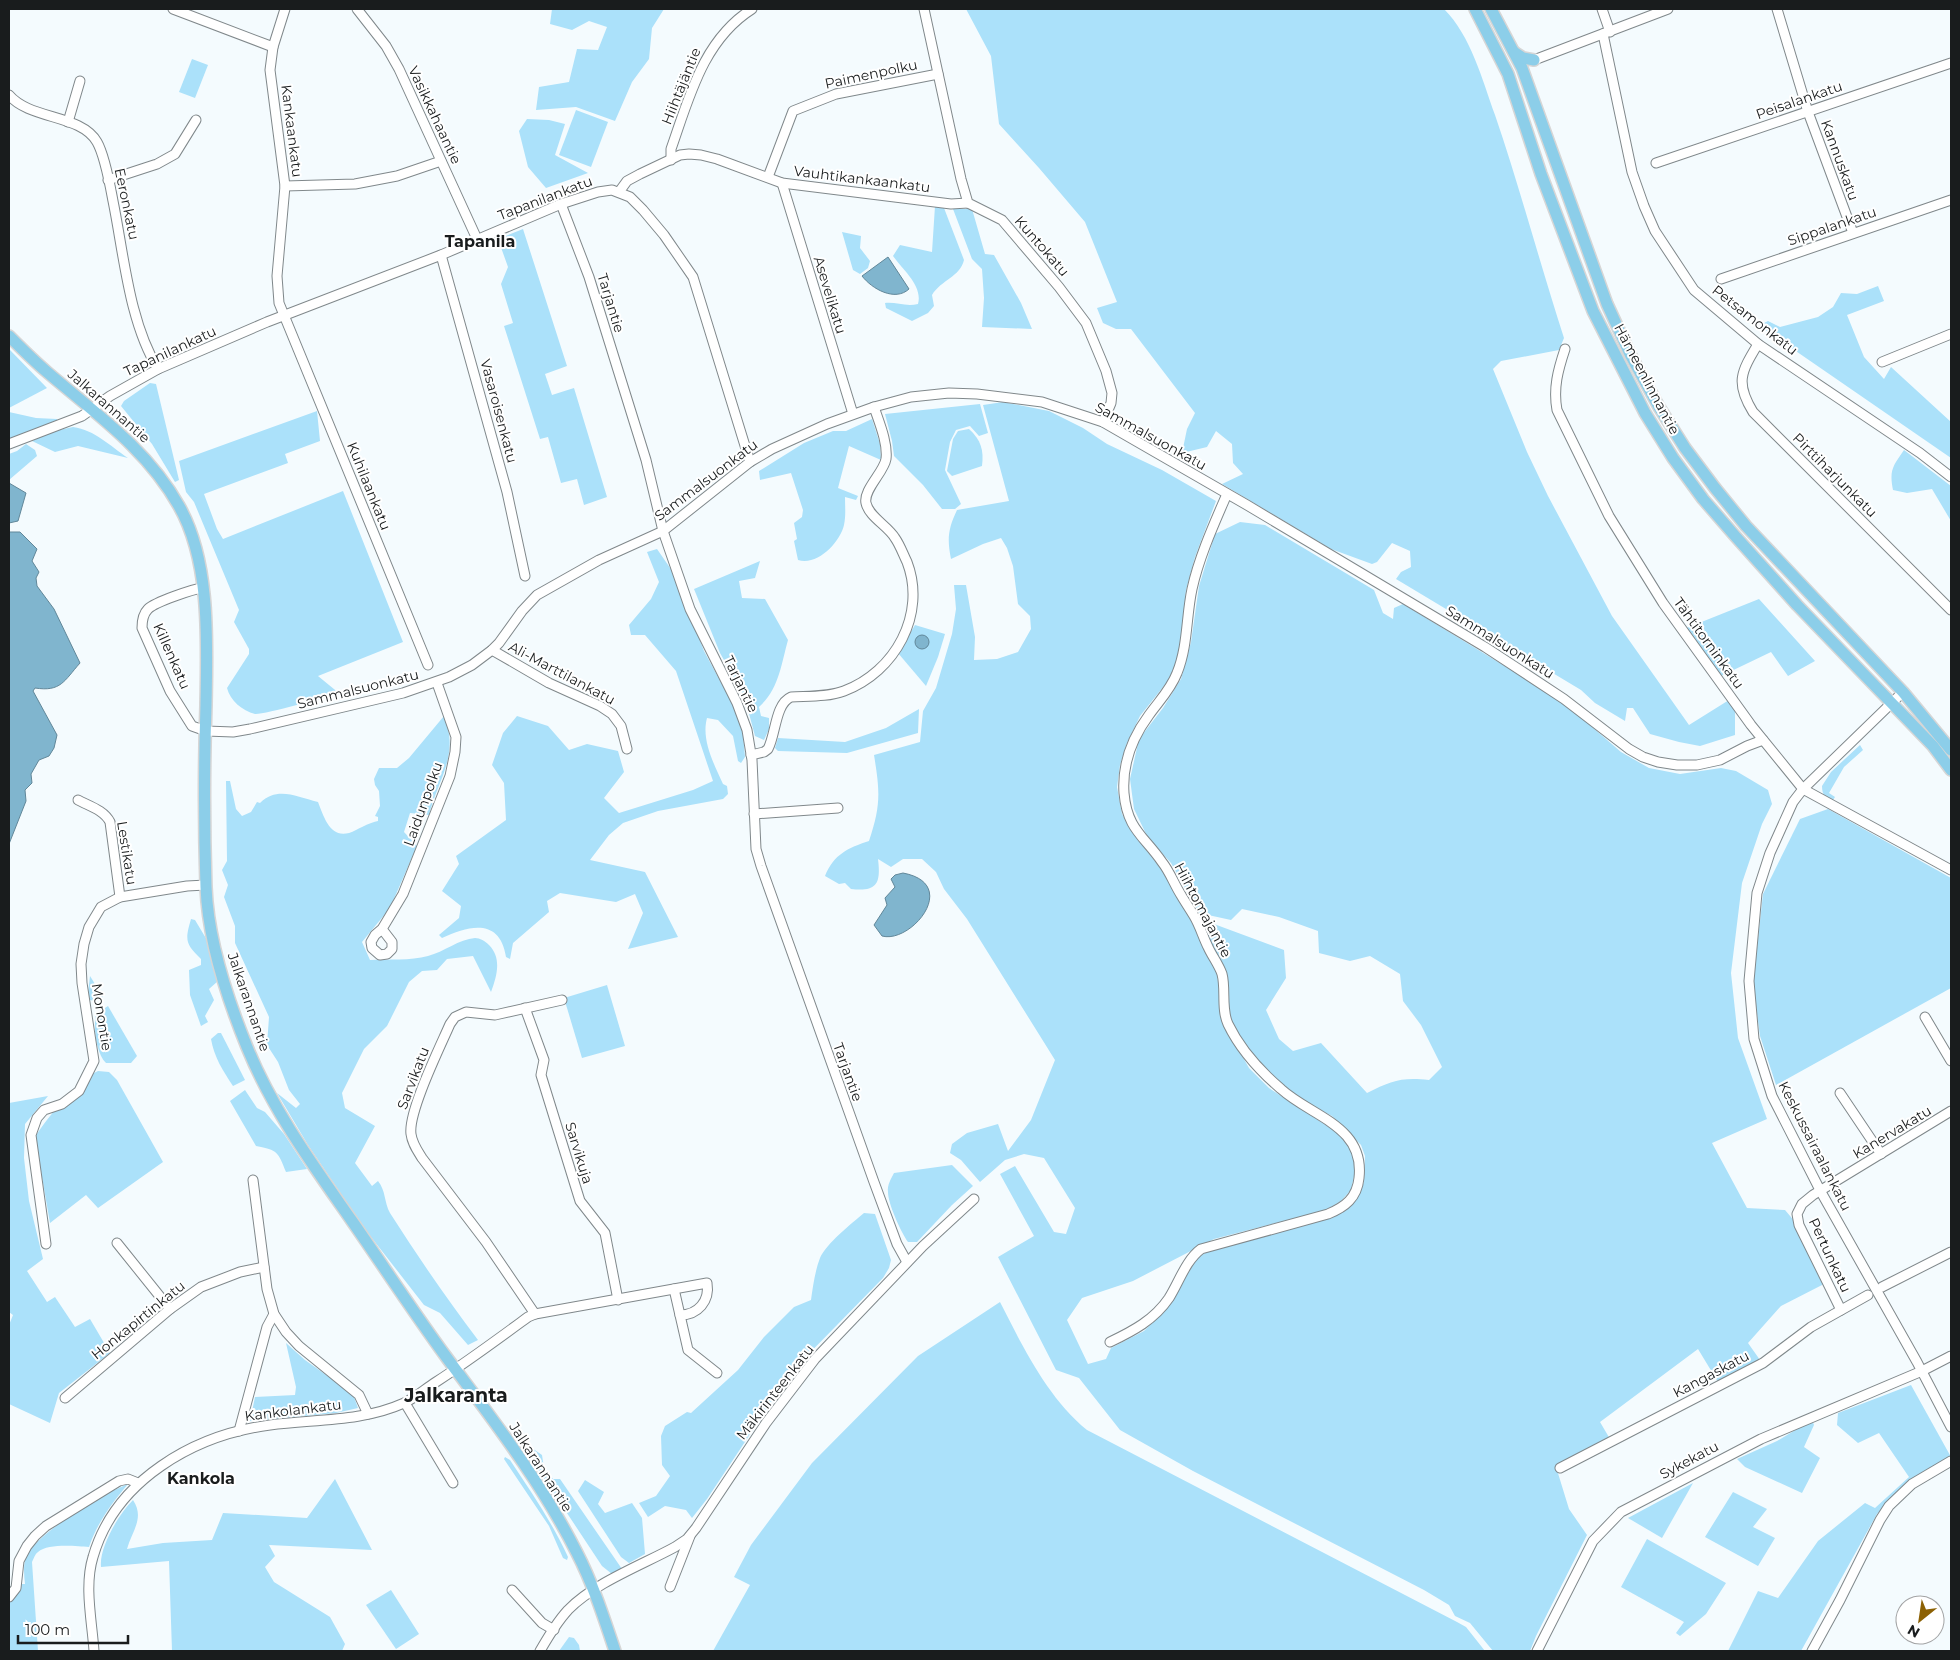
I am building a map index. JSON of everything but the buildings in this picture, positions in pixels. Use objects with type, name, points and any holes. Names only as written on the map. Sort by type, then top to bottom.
[{"type":"main road","name":"Hämeenlinnantie","points":[[1474,9],[1508,74],[1541,174],[1594,311],[1645,414],[1673,458],[1723,522],[1804,612],[1933,746],[1951,770]]},
{"type":"main road","name":"Hämeenlinnantie","points":[[1491,9],[1525,77],[1607,304],[1630,354],[1659,407],[1709,480],[1746,526],[1903,692],[1951,750]]},
{"type":"main road","points":[[1514,52],[1526,59],[1534,60]]},
{"type":"main road","points":[[1525,77],[1527,68],[1534,60]]},
{"type":"main road","name":"Jalkarannantie","points":[[9,336],[43,368],[127,439],[146,459],[180,508],[191,536],[203,588],[207,624],[206,885],[213,940],[234,1013],[264,1085],[283,1120],[530,1475],[554,1513],[578,1554],[615,1651]]},
{"type":"street","points":[[173,9],[273,47]]},
{"type":"street","name":"Kankaankatu","points":[[284,316],[279,303],[277,284],[285,186],[270,70],[273,47],[285,9]]},
{"type":"street","name":"Vasikkahaantie","points":[[357,9],[386,46],[399,69],[477,239]]},
{"type":"street","name":"Hiihtäjäntie","points":[[671,160],[671,149],[694,82],[712,48],[739,17],[752,9]]},
{"type":"street","points":[[924,9],[961,179],[968,203]]},
{"type":"street","name":"Petsamonkatu","points":[[1602,9],[1632,172],[1655,231],[1694,290],[1758,344],[1920,453],[1951,477]]},
{"type":"street","points":[[1534,60],[1668,9]]},
{"type":"street","name":"Kannuskatu","points":[[1777,9],[1808,112],[1853,233]]},
{"type":"street","name":"Peisalankatu","points":[[1656,163],[1951,63]]},
{"type":"street","name":"Paimenpolku","points":[[768,177],[793,111],[836,94],[938,74]]},
{"type":"street","points":[[68,122],[80,81]]},
{"type":"street","name":"Eeronkatu","points":[[9,94],[32,111],[68,122],[85,130],[98,143],[108,180],[135,314],[144,342],[158,369]]},
{"type":"street","points":[[108,180],[157,164],[175,154],[196,120]]},
{"type":"street","name":"Vauhtikankaankatu","points":[[619,192],[627,182],[680,155],[700,155],[782,183],[951,204],[968,203]]},
{"type":"street","points":[[285,186],[354,184],[397,176],[440,161]]},
{"type":"street","name":"Asevelikatu","points":[[782,183],[853,414]]},
{"type":"street","name":"Tapanilankatu","points":[[9,444],[82,416],[110,396],[158,369],[284,316],[441,255],[561,204],[598,192],[612,190],[619,192]]},
{"type":"street","points":[[619,192],[630,197],[664,235],[692,277],[750,462]]},
{"type":"street","name":"Sippalankatu","points":[[1721,279],[1951,200]]},
{"type":"street","name":"Kuntokatu","points":[[968,203],[1002,220],[1059,287],[1086,323],[1106,371],[1112,393],[1111,403],[1103,422]]},
{"type":"street","name":"Tarjantie","points":[[561,204],[589,277],[646,460],[663,531],[690,609],[737,703],[747,730],[752,755],[756,849],[776,913],[897,1244],[907,1262]]},
{"type":"street","name":"Vasaroisenkatu","points":[[441,255],[507,492],[525,576]]},
{"type":"street","name":"Kuhilaankatu","points":[[284,316],[428,665]]},
{"type":"street","points":[[1882,362],[1951,334]]},
{"type":"street","name":"Pirttiharjunkatu","points":[[1758,344],[1746,364],[1741,382],[1744,398],[1753,412],[1951,610]]},
{"type":"street","name":"Tähtitorninkatu","points":[[1565,349],[1556,376],[1554,397],[1557,410],[1605,507],[1681,630],[1763,740],[1803,789],[1951,870]]},
{"type":"street","name":"Sammalsuonkatu","points":[[206,731],[233,732],[250,729],[404,693],[437,683],[472,665],[492,650],[537,595],[599,560],[663,531],[750,462],[791,440],[853,414],[911,397],[950,393],[977,394],[1042,402],[1103,422],[1485,647],[1564,699],[1643,758],[1677,765],[1696,765],[1720,760],[1763,740]]},
{"type":"street","points":[[752,755],[768,749],[785,700],[791,697],[832,694],[852,688],[873,675],[891,658],[904,637],[910,615],[913,592],[907,563],[895,537],[869,510],[866,504],[868,493],[886,457],[886,449],[874,407]]},
{"type":"street","name":"Hiihtomajantie","points":[[1110,1342],[1139,1328],[1156,1315],[1168,1299],[1192,1258],[1201,1249],[1328,1214],[1343,1208],[1355,1191],[1359,1180],[1359,1158],[1354,1145],[1339,1128],[1293,1100],[1280,1089],[1247,1054],[1236,1039],[1226,1021],[1221,973],[1195,918],[1180,895],[1169,872],[1162,861],[1136,832],[1129,818],[1126,804],[1124,777],[1127,758],[1137,733],[1164,697],[1178,672],[1186,635],[1192,589],[1213,525],[1228,494]]},
{"type":"street","name":"Killenkatu","points":[[203,588],[182,593],[148,608],[143,618],[142,628],[170,691],[192,726],[206,731]]},
{"type":"street","name":"Ali-Marttilankatu","points":[[492,650],[549,683],[600,706],[612,714],[621,726],[627,749]]},
{"type":"street","name":"Laidunpolku","points":[[382,929],[403,894],[450,776],[454,760],[456,737],[437,683]]},
{"type":"street","name":"Keskussairaalankatu","points":[[1903,692],[1803,789],[1794,802],[1774,844],[1757,893],[1748,982],[1754,1039],[1772,1096],[1821,1192],[1951,1427]]},
{"type":"street","name":"Lestikatu","points":[[78,800],[99,810],[107,816],[110,822],[120,897]]},
{"type":"street","points":[[754,814],[838,808]]},
{"type":"street","name":"Monontie","points":[[46,1244],[31,1135],[37,1118],[44,1110],[62,1104],[79,1091],[94,1061],[82,983],[84,944],[89,927],[101,907],[120,897],[187,886],[206,885]]},
{"type":"street","name":"Sarvikatu","points":[[534,1314],[486,1242],[422,1158],[413,1144],[410,1133],[416,1106],[454,1017],[466,1012],[495,1016],[562,1000]]},
{"type":"street","name":"Sarvikuja","points":[[526,1008],[544,1060],[541,1075],[580,1201],[605,1233],[618,1300]]},
{"type":"street","points":[[1925,1017],[1951,1061]]},
{"type":"street","points":[[1840,1093],[1880,1154]]},
{"type":"street","name":"Kanervakatu","points":[[1821,1192],[1951,1111]]},
{"type":"street","points":[[253,1180],[267,1289],[274,1314],[286,1332],[299,1346],[359,1395],[368,1414]]},
{"type":"street","name":"Pertunkatu","points":[[1821,1192],[1802,1204],[1797,1214],[1799,1225],[1841,1310]]},
{"type":"street","name":"Mäkirinteenkatu","points":[[540,1651],[569,1610],[593,1590],[675,1547],[692,1533],[790,1390],[815,1359],[907,1262],[974,1199]]},
{"type":"street","points":[[116,1243],[170,1309]]},
{"type":"street","points":[[1882,1287],[1951,1252]]},
{"type":"street","name":"Honkapirtinkatu","points":[[65,1398],[170,1309],[201,1287],[240,1272],[264,1267]]},
{"type":"street","points":[[455,1369],[534,1314],[707,1283],[708,1291],[705,1301],[697,1311],[680,1315]]},
{"type":"street","points":[[674,1289],[688,1350],[717,1373]]},
{"type":"street","name":"Kangaskatu","points":[[1560,1468],[1763,1363],[1811,1327],[1868,1295]]},
{"type":"street","points":[[238,1431],[267,1327],[274,1314]]},
{"type":"street","name":"Sykekatu","points":[[1537,1651],[1593,1541],[1621,1512],[1761,1439],[1922,1372],[1951,1356]]},
{"type":"street","name":"Kankolankatu","points":[[94,1651],[89,1582],[92,1558],[101,1535],[116,1509],[138,1483],[161,1466],[202,1443],[238,1431],[271,1425],[334,1420],[368,1414],[405,1403],[455,1369]]},
{"type":"street","points":[[405,1403],[453,1483]]},
{"type":"street","points":[[1812,1651],[1889,1506],[1912,1484],[1951,1461]]},
{"type":"street","points":[[9,1597],[16,1588],[19,1561],[27,1546],[46,1526],[119,1481],[128,1479],[138,1483]]},
{"type":"street","points":[[670,1587],[692,1533]]},
{"type":"street","points":[[512,1590],[542,1623],[554,1630]]},
{"type":"shaded area","points":[[552,9],[664,9],[652,28],[649,59],[632,82],[615,121],[576,107],[536,110],[539,87],[569,82],[577,49],[598,50],[607,27],[589,21],[572,30],[550,24]]},
{"type":"shaded area","points":[[966,9],[1444,9],[1462,32],[1475,59],[1513,170],[1564,338],[1559,350],[1501,361],[1493,369],[1527,452],[1548,496],[1612,616],[1689,725],[1729,700],[1735,706],[1735,735],[1700,746],[1650,734],[1633,708],[1627,708],[1625,721],[1595,703],[1581,690],[1396,579],[1401,572],[1411,567],[1410,551],[1392,543],[1377,562],[1372,564],[1331,549],[1222,484],[1243,474],[1233,463],[1232,444],[1216,431],[1207,447],[1182,453],[1187,429],[1195,413],[1131,329],[1116,329],[1103,323],[1097,308],[1117,302],[1085,222],[999,124],[991,56]]},
{"type":"shaded area","points":[[192,59],[208,65],[195,98],[179,92]]},
{"type":"shaded area","points":[[576,110],[608,122],[591,167],[559,155]]},
{"type":"shaded area","points":[[527,119],[549,120],[565,124],[555,155],[588,173],[546,188],[528,167],[519,131]]},
{"type":"shaded area","points":[[935,206],[944,208],[964,260],[959,271],[932,295],[934,306],[928,313],[912,321],[886,308],[885,303],[918,304],[919,297],[915,285],[893,256],[900,245],[932,252]]},
{"type":"shaded area","points":[[953,209],[972,209],[985,254],[994,255],[1021,303],[1032,329],[982,327],[984,298],[982,269],[972,259]]},
{"type":"shaded area","points":[[523,229],[567,366],[545,374],[552,395],[574,388],[607,497],[584,505],[577,479],[561,483],[548,437],[540,439],[504,326],[513,323],[501,284],[508,267],[498,239]]},
{"type":"shaded area","points":[[842,232],[861,236],[860,248],[870,261],[868,268],[860,274],[853,270]]},
{"type":"shaded area","points":[[888,257],[909,289],[903,293],[891,294],[884,292],[866,281],[862,276]]},
{"type":"shaded area","points":[[1878,286],[1884,301],[1847,315],[1864,357],[1884,379],[1891,367],[1951,422],[1951,458],[1764,329],[1762,324],[1768,321],[1780,327],[1818,317],[1833,307],[1841,293],[1857,294]]},
{"type":"shaded area","points":[[9,349],[47,388],[9,408]]},
{"type":"shaded area","points":[[150,383],[156,384],[179,480],[175,482],[152,444],[121,406],[124,401]]},
{"type":"shaded area","points":[[1003,402],[1049,411],[1083,428],[1107,444],[1162,470],[1216,501],[1195,557],[1186,590],[1179,657],[1171,677],[1140,716],[1127,743],[1120,765],[1117,787],[1122,814],[1130,829],[1165,874],[1192,920],[1217,973],[1222,1020],[1249,1068],[1269,1088],[1344,1137],[1355,1157],[1355,1172],[1351,1190],[1341,1201],[1326,1210],[1214,1239],[1133,1281],[1082,1298],[1067,1320],[1088,1364],[1106,1359],[1111,1348],[1144,1331],[1165,1310],[1198,1257],[1217,1247],[1330,1218],[1345,1211],[1359,1195],[1364,1182],[1365,1156],[1361,1145],[1332,1116],[1300,1099],[1278,1082],[1237,1038],[1229,1020],[1224,972],[1202,925],[1207,922],[1214,924],[1284,950],[1286,978],[1266,1010],[1279,1039],[1293,1051],[1321,1043],[1367,1093],[1396,1081],[1411,1079],[1429,1080],[1442,1067],[1421,1025],[1403,1001],[1400,974],[1370,956],[1350,961],[1319,953],[1318,931],[1279,917],[1242,909],[1231,920],[1199,913],[1171,863],[1148,838],[1134,809],[1130,779],[1139,739],[1163,708],[1181,679],[1191,642],[1199,586],[1215,534],[1240,522],[1265,525],[1374,590],[1383,613],[1393,619],[1394,608],[1403,604],[1562,701],[1621,752],[1649,768],[1680,774],[1721,768],[1736,771],[1768,790],[1772,804],[1762,824],[1742,883],[1731,973],[1738,1038],[1767,1119],[1712,1143],[1747,1208],[1785,1210],[1796,1223],[1824,1284],[1781,1306],[1748,1343],[1760,1360],[1718,1382],[1698,1349],[1600,1422],[1610,1439],[1562,1464],[1557,1470],[1569,1509],[1587,1535],[1530,1651],[1493,1651],[1470,1623],[1455,1616],[1449,1605],[1424,1590],[1193,1471],[1120,1430],[1079,1378],[1056,1370],[998,1257],[1034,1236],[1000,1174],[1015,1166],[1054,1232],[1066,1234],[1075,1208],[1044,1158],[1024,1154],[1005,1160],[980,1182],[961,1160],[950,1153],[952,1144],[967,1133],[998,1124],[1008,1151],[1031,1120],[1055,1060],[967,919],[944,889],[936,872],[922,859],[903,859],[891,867],[878,859],[878,880],[872,887],[867,889],[851,889],[845,883],[839,884],[825,876],[833,862],[842,853],[869,841],[876,818],[878,798],[874,755],[920,742],[923,711],[936,688],[952,634],[956,609],[954,585],[966,585],[975,637],[974,660],[997,659],[1018,652],[1031,629],[1030,616],[1018,604],[1013,566],[1007,548],[1001,538],[951,559],[950,552],[949,534],[957,510],[1009,501],[983,405]]},
{"type":"shaded area","points":[[980,404],[988,433],[979,436],[970,426],[956,430],[950,442],[945,470],[961,504],[955,509],[942,509],[923,485],[894,456],[885,414]]},
{"type":"shaded area","points":[[317,411],[320,441],[285,454],[288,463],[204,494],[217,529],[223,539],[343,491],[403,642],[318,676],[340,694],[255,714],[237,704],[227,688],[249,654],[249,649],[234,622],[239,610],[194,502],[186,492],[179,461]]},
{"type":"shaded area","points":[[9,412],[36,418],[57,419],[58,421],[9,441]]},
{"type":"shaded area","points":[[872,419],[880,444],[881,460],[849,446],[838,488],[858,496],[856,500],[845,497],[845,515],[842,532],[833,545],[820,556],[806,561],[798,560],[794,541],[797,539],[794,523],[802,517],[803,510],[791,473],[760,480],[759,471],[804,443],[833,431],[846,431]]},
{"type":"shaded area","points":[[73,427],[88,431],[128,458],[78,446],[55,452],[32,441],[54,431]]},
{"type":"shaded area","points":[[969,429],[981,446],[982,466],[952,476],[947,471],[953,439],[958,431]]},
{"type":"shaded area","points":[[26,444],[35,450],[37,456],[9,480],[9,454]]},
{"type":"shaded area","points":[[1904,450],[1951,486],[1951,521],[1932,489],[1907,493],[1893,490],[1891,478],[1893,468]]},
{"type":"shaded area","points":[[9,483],[26,493],[18,521],[9,523]]},
{"type":"shaded area","points":[[9,532],[20,532],[37,549],[32,561],[39,572],[36,578],[37,586],[54,609],[80,663],[66,680],[56,687],[35,688],[33,691],[57,735],[54,748],[49,756],[39,760],[31,774],[32,783],[25,790],[26,801],[9,844]]},
{"type":"shaded area","points":[[657,549],[675,575],[704,651],[732,703],[743,733],[745,757],[741,763],[738,761],[733,736],[718,720],[707,718],[706,735],[709,752],[723,784],[727,786],[728,794],[723,799],[658,811],[623,823],[609,835],[590,860],[645,872],[678,937],[628,949],[643,913],[635,894],[616,902],[560,893],[547,901],[549,912],[513,943],[510,959],[506,957],[503,944],[490,930],[473,928],[442,938],[439,935],[459,918],[461,906],[442,891],[459,864],[456,856],[506,820],[504,783],[492,765],[503,733],[517,716],[548,726],[569,750],[587,744],[618,751],[624,772],[604,798],[619,813],[693,790],[713,781],[676,671],[645,635],[631,635],[629,625],[651,599],[659,582],[647,552]]},
{"type":"shaded area","points":[[760,561],[755,578],[739,581],[742,598],[765,599],[788,640],[775,684],[766,700],[759,707],[761,716],[769,718],[769,729],[764,740],[755,736],[741,690],[720,653],[694,589]]},
{"type":"shaded area","points":[[1759,599],[1815,661],[1788,676],[1771,652],[1721,676],[1684,629]]},
{"type":"shaded area","points":[[915,625],[945,634],[926,686],[898,653]]},
{"type":"shaded area","points":[[919,635],[925,635],[929,642],[925,649],[919,649],[915,645],[915,639]]},
{"type":"shaded area","points":[[919,709],[918,733],[847,753],[778,751],[775,748],[778,738],[845,742],[886,728]]},
{"type":"shaded area","points":[[444,716],[450,743],[449,755],[429,815],[410,813],[404,832],[417,846],[390,908],[362,942],[370,960],[399,960],[428,956],[469,939],[479,939],[489,945],[496,956],[495,980],[491,992],[473,956],[447,959],[437,970],[422,971],[409,982],[387,1026],[364,1049],[342,1093],[345,1108],[375,1126],[355,1163],[372,1186],[378,1181],[390,1213],[433,1278],[478,1340],[468,1345],[440,1313],[424,1305],[364,1228],[308,1145],[277,1093],[296,1108],[300,1104],[289,1090],[278,1062],[267,1045],[269,1017],[235,943],[235,926],[224,897],[228,885],[222,870],[227,861],[226,781],[230,781],[236,809],[242,816],[251,812],[257,802],[260,803],[274,795],[288,794],[318,802],[331,828],[341,834],[348,833],[378,821],[378,817],[375,816],[380,806],[379,791],[374,779],[379,768],[397,768],[409,758]]},
{"type":"shaded area","points":[[1860,745],[1863,750],[1844,767],[1829,793],[1835,797],[1833,800],[1828,799],[1823,794],[1822,786],[1831,772]]},
{"type":"shaded area","points":[[1828,809],[1951,878],[1951,988],[1776,1085],[1760,1036],[1753,984],[1763,894],[1800,819]]},
{"type":"shaded area","points":[[903,873],[920,879],[928,889],[929,900],[925,912],[906,931],[894,936],[882,936],[874,925],[887,905],[885,898],[895,887],[891,879],[895,875]]},
{"type":"shaded area","points":[[191,919],[195,920],[210,945],[218,981],[209,989],[214,1000],[205,1016],[208,1022],[201,1026],[190,995],[189,970],[201,965],[201,959],[189,945],[187,937]]},
{"type":"shaded area","points":[[90,976],[103,997],[95,1001],[90,1000],[88,993]]},
{"type":"shaded area","points":[[607,985],[625,1046],[582,1058],[564,998]]},
{"type":"shaded area","points":[[108,1006],[137,1056],[131,1063],[106,1063],[100,1053],[95,1033],[96,1014]]},
{"type":"shaded area","points":[[218,1033],[221,1033],[245,1080],[233,1086],[219,1064],[212,1046],[211,1039]]},
{"type":"shaded area","points":[[98,1071],[109,1072],[117,1080],[163,1162],[98,1208],[86,1195],[50,1223],[35,1137],[72,1091],[81,1082]]},
{"type":"shaded area","points":[[245,1090],[257,1108],[265,1112],[284,1134],[307,1169],[286,1172],[276,1153],[256,1146],[230,1101]]},
{"type":"shaded area","points":[[48,1096],[25,1124],[24,1158],[29,1201],[43,1259],[27,1271],[47,1302],[55,1297],[75,1327],[90,1319],[110,1353],[59,1393],[50,1423],[9,1404],[9,1325],[13,1315],[9,1312],[9,1103]]},
{"type":"shaded area","points":[[952,1165],[973,1186],[917,1242],[908,1242],[895,1218],[890,1203],[888,1187],[894,1173]]},
{"type":"shaded area","points":[[864,1213],[875,1214],[891,1260],[883,1278],[792,1371],[707,1499],[692,1518],[686,1510],[665,1506],[648,1517],[639,1503],[656,1496],[670,1476],[662,1465],[661,1436],[665,1426],[687,1412],[691,1413],[738,1370],[764,1337],[794,1307],[811,1300],[814,1279],[823,1252]]},
{"type":"shaded area","points":[[1000,1302],[1027,1354],[1048,1387],[1073,1417],[1087,1430],[1457,1622],[1466,1627],[1485,1651],[713,1651],[750,1585],[734,1577],[751,1545],[812,1463],[918,1356]]},
{"type":"shaded area","points":[[286,1343],[305,1360],[353,1394],[358,1408],[336,1413],[250,1421],[255,1397],[295,1395],[296,1387]]},
{"type":"shaded area","points":[[1911,1385],[1951,1457],[1921,1473],[1898,1491],[1877,1514],[1801,1651],[1728,1651],[1758,1591],[1778,1598],[1818,1541],[1865,1503],[1875,1508],[1909,1477],[1879,1433],[1858,1443],[1837,1425],[1838,1413]]},
{"type":"shaded area","points":[[1812,1420],[1814,1425],[1804,1447],[1820,1458],[1802,1493],[1745,1467],[1737,1459],[1777,1441]]},
{"type":"shaded area","points":[[522,1441],[542,1455],[544,1468],[553,1479],[560,1479],[622,1569],[612,1574],[602,1566],[522,1445]]},
{"type":"shaded area","points":[[505,1457],[510,1460],[548,1519],[562,1544],[568,1557],[567,1560],[563,1558],[549,1526],[504,1459]]},
{"type":"shaded area","points":[[335,1479],[372,1550],[269,1545],[275,1556],[265,1567],[274,1582],[330,1617],[345,1644],[342,1651],[172,1651],[169,1561],[101,1567],[103,1550],[111,1531],[133,1500],[138,1513],[138,1519],[127,1549],[163,1543],[212,1540],[223,1513],[307,1518]]},
{"type":"shaded area","points":[[585,1480],[604,1492],[598,1504],[605,1513],[632,1503],[642,1518],[645,1554],[629,1563],[621,1557],[578,1491]]},
{"type":"shaded area","points":[[1693,1483],[1662,1538],[1628,1518]]},
{"type":"shaded area","points":[[128,1484],[105,1514],[89,1547],[55,1546],[43,1549],[36,1554],[32,1562],[38,1651],[9,1651],[9,1590],[13,1584],[25,1584],[25,1560],[32,1548],[42,1537],[71,1515]]},
{"type":"shaded area","points":[[1733,1492],[1767,1509],[1753,1527],[1775,1538],[1758,1566],[1705,1537]]},
{"type":"shaded area","points":[[1647,1539],[1726,1583],[1706,1614],[1680,1636],[1676,1633],[1684,1622],[1621,1587]]},
{"type":"shaded area","points":[[391,1590],[419,1634],[396,1649],[366,1605]]},
{"type":"shaded area","points":[[569,1637],[574,1638],[579,1645],[580,1651],[559,1651]]},
{"type":"district","name":"Tapanila","points":[[480,241]]},
{"type":"district","name":"Jalkaranta","points":[[456,1395]]},
{"type":"district","name":"Kankola","points":[[201,1478]]}]
